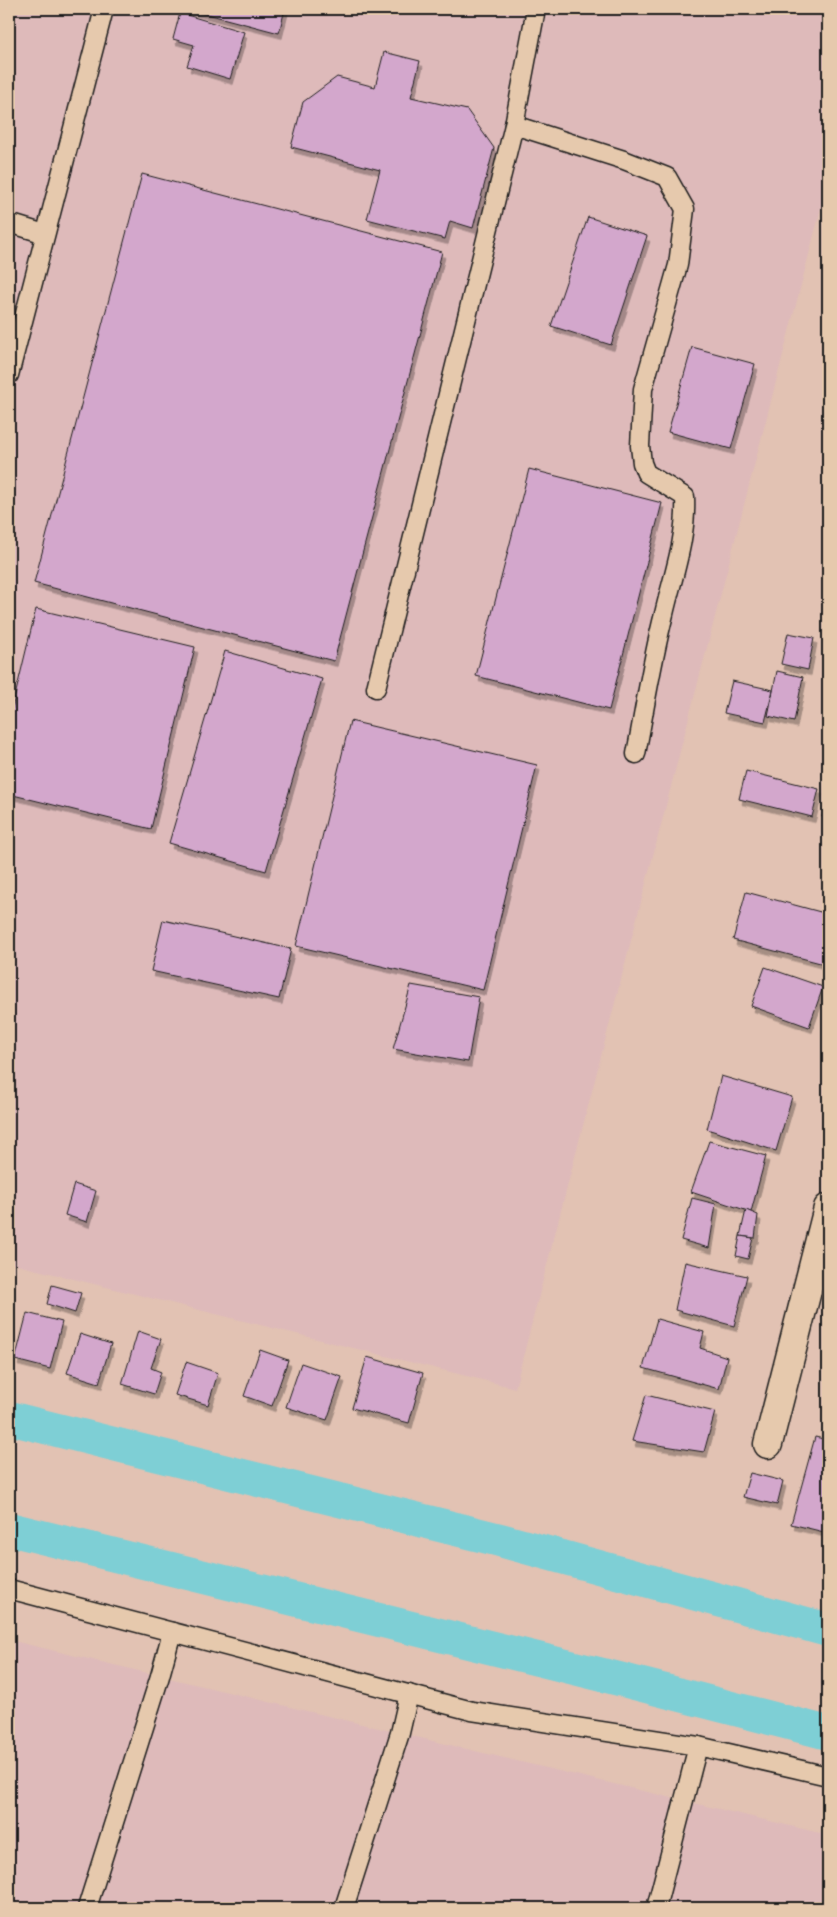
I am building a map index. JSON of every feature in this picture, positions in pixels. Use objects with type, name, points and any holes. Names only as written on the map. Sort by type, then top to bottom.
[{"type":"street","points":[[768,1444],[828,1208]]},
{"type":"lane","points":[[9,375],[104,9]]},
{"type":"lane","points":[[376,688],[514,125],[536,9]]},
{"type":"lane","points":[[514,125],[624,160],[667,177],[685,209],[678,265],[643,389],[640,446],[642,463],[646,473],[685,497],[686,516],[681,550],[663,615],[636,754]]},
{"type":"lane","points":[[9,223],[46,234]]},
{"type":"lane","points":[[9,1589],[472,1711],[698,1746],[828,1776]]},
{"type":"lane","points":[[86,1908],[172,1632]]},
{"type":"lane","points":[[344,1908],[400,1733],[408,1694]]},
{"type":"lane","points":[[656,1908],[698,1746]]},
{"type":"shaded area","points":[[9,9],[828,9],[828,181],[515,1388],[9,1263]]},
{"type":"shaded area","points":[[9,1640],[828,1835],[828,1908],[9,1908]]},
{"type":"building","points":[[188,9],[285,9],[279,33]]},
{"type":"building","points":[[180,13],[244,32],[230,79],[187,66],[194,45],[173,39]]},
{"type":"building","points":[[384,52],[420,61],[411,97],[467,110],[494,148],[473,228],[450,221],[445,239],[367,219],[380,170],[291,147],[303,102],[337,77],[375,87]]},
{"type":"building","points":[[142,174],[442,252],[334,661],[34,583]]},
{"type":"building","points":[[588,217],[647,236],[611,345],[551,326]]},
{"type":"building","points":[[692,347],[755,364],[731,449],[668,432]]},
{"type":"building","points":[[529,469],[662,503],[609,710],[476,676]]},
{"type":"building","points":[[36,609],[195,647],[151,829],[9,794],[9,721]]},
{"type":"building","points":[[788,633],[814,638],[808,670],[781,664]]},
{"type":"building","points":[[225,651],[322,679],[266,871],[169,843]]},
{"type":"building","points":[[777,671],[803,677],[794,722],[768,716]]},
{"type":"building","points":[[732,681],[773,690],[765,722],[724,713]]},
{"type":"building","points":[[350,721],[537,765],[483,990],[296,946]]},
{"type":"building","points":[[746,771],[819,789],[812,817],[739,799]]},
{"type":"building","points":[[828,793],[828,818],[822,817]]},
{"type":"building","points":[[746,892],[828,914],[828,949],[824,964],[733,940]]},
{"type":"building","points":[[163,920],[291,949],[279,999],[151,971]]},
{"type":"building","points":[[765,967],[823,987],[809,1027],[751,1006]]},
{"type":"building","points":[[411,985],[479,997],[468,1062],[393,1049]]},
{"type":"building","points":[[721,1076],[792,1097],[776,1151],[707,1129]]},
{"type":"building","points":[[709,1141],[766,1156],[751,1212],[691,1192]]},
{"type":"building","points":[[74,1184],[96,1191],[87,1222],[65,1215]]},
{"type":"building","points":[[692,1198],[716,1204],[709,1248],[681,1240]]},
{"type":"building","points":[[746,1210],[758,1215],[755,1238],[740,1236]]},
{"type":"building","points":[[740,1236],[753,1238],[748,1259],[736,1256]]},
{"type":"building","points":[[685,1262],[747,1276],[734,1326],[675,1310]]},
{"type":"building","points":[[52,1285],[81,1293],[75,1313],[47,1304]]},
{"type":"building","points":[[27,1313],[62,1322],[50,1369],[15,1360]]},
{"type":"building","points":[[657,1319],[704,1332],[700,1348],[727,1357],[719,1389],[643,1368]]},
{"type":"building","points":[[138,1331],[161,1339],[151,1368],[161,1372],[154,1394],[122,1384]]},
{"type":"building","points":[[80,1334],[111,1344],[99,1383],[67,1373]]},
{"type":"building","points":[[260,1350],[288,1360],[272,1406],[244,1396]]},
{"type":"building","points":[[367,1357],[423,1373],[409,1423],[352,1408]]},
{"type":"building","points":[[186,1362],[218,1373],[208,1405],[175,1395]]},
{"type":"building","points":[[301,1363],[342,1377],[327,1420],[286,1407]]},
{"type":"building","points":[[646,1395],[715,1412],[704,1452],[632,1441]]},
{"type":"building","points":[[815,1437],[828,1440],[828,1533],[791,1524]]},
{"type":"building","points":[[750,1473],[783,1481],[777,1505],[743,1497]]},
{"type":"waterway","points":[[9,1418],[500,1540],[828,1630]]},
{"type":"waterway","points":[[9,1529],[619,1679],[828,1733]]}]
